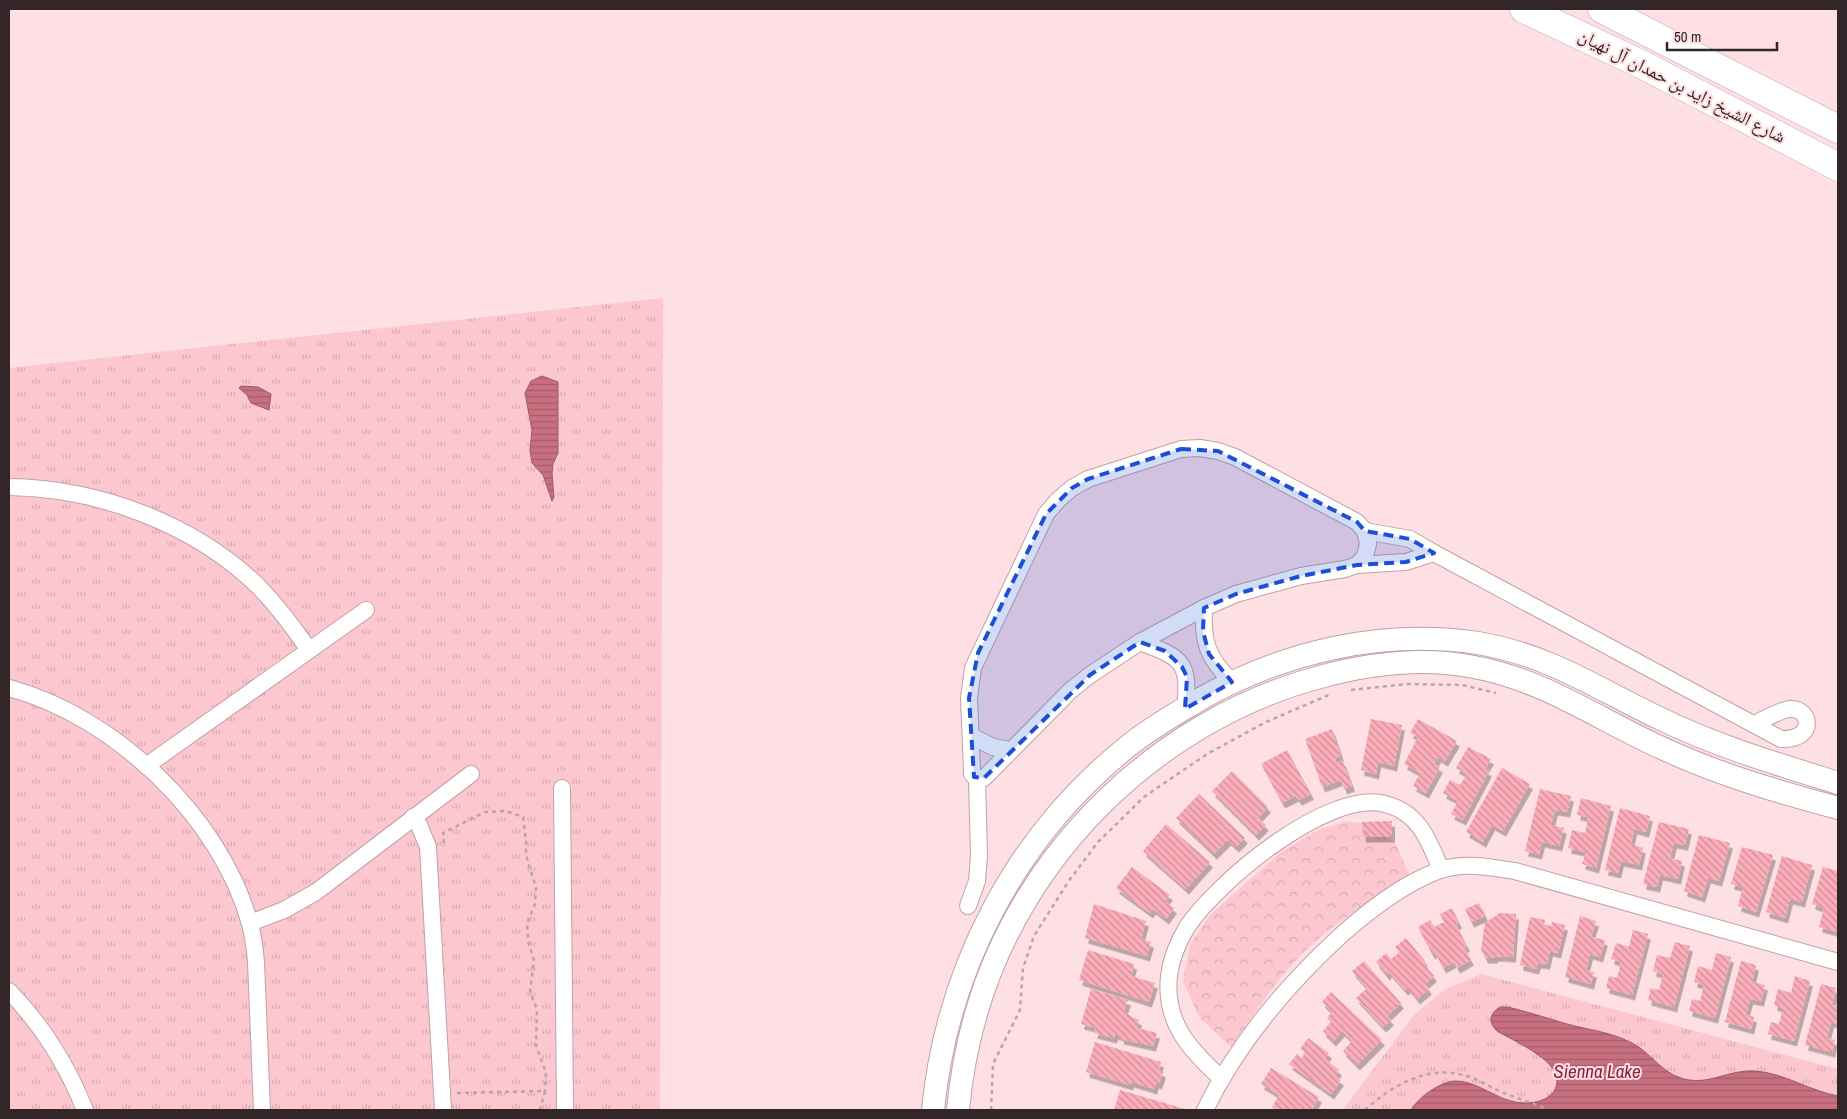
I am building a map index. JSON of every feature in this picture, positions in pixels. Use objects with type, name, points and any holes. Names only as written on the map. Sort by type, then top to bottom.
[{"type":"highway","name":"شارع الشيخ زايد بن حمدان آل نهيان","points":[[1524,9],[1643,64],[1838,167]]},
{"type":"highway","name":"شارع الشيخ زايد بن حمدان آل نهيان","points":[[1602,9],[1838,129]]},
{"type":"street","points":[[968,906],[976,882],[979,856],[977,779],[972,774],[970,682],[978,653],[1046,514],[1058,500],[1072,488],[1088,479],[1182,449],[1200,448],[1218,451],[1235,457],[1357,522],[1365,531],[1368,544],[1365,556],[1357,565]]},
{"type":"street","points":[[9,487],[49,490],[102,501],[152,518],[198,540],[258,586],[277,606],[309,650]]},
{"type":"street","points":[[1365,531],[1410,539],[1754,724]]},
{"type":"street","points":[[977,779],[984,778],[1071,690],[1090,675],[1140,642],[1204,608],[1236,594],[1301,576],[1345,569],[1357,565],[1406,562],[1434,553]]},
{"type":"street","points":[[1204,608],[1203,631],[1209,654],[1215,665],[1232,682]]},
{"type":"street","points":[[146,766],[366,610]]},
{"type":"street","points":[[933,1110],[945,1037],[964,974],[990,914],[1023,858],[1046,827],[1099,771],[1128,746],[1184,709],[1232,682],[1279,663],[1306,654],[1362,643],[1419,639],[1477,643],[1507,649],[1564,669],[1642,710],[1696,735],[1769,762],[1838,782]]},
{"type":"street","points":[[1140,642],[1165,651],[1182,666],[1187,677],[1184,709]]},
{"type":"street","points":[[958,1110],[969,1044],[976,1014],[988,978],[1003,943],[1021,910],[1041,877],[1063,847],[1114,791],[1174,744],[1237,708],[1300,682],[1333,673],[1367,667],[1402,664],[1470,666],[1504,673],[1568,699],[1645,740],[1694,763],[1761,787],[1838,808]]},
{"type":"street","points":[[9,688],[32,695],[66,710],[106,734],[146,766],[183,804],[216,848],[237,889],[250,923],[256,962],[262,1110]]},
{"type":"street","points":[[971,736],[993,747],[1010,750]]},
{"type":"street","points":[[250,923],[268,918],[300,902],[471,774]]},
{"type":"street","points":[[562,788],[565,1110]]},
{"type":"street","points":[[1222,1079],[1198,1058],[1186,1044],[1172,1012],[1169,994],[1172,960],[1178,943],[1197,914],[1214,895],[1252,861],[1291,833],[1356,803],[1371,802],[1385,804],[1399,808],[1411,816],[1421,827],[1441,870]]},
{"type":"street","points":[[413,817],[424,836],[428,852],[443,1110]]},
{"type":"street","points":[[1205,1110],[1222,1079],[1266,1014],[1318,956],[1353,925],[1386,900],[1441,870],[1485,866],[1515,871],[1838,962]]},
{"type":"street","points":[[9,992],[30,1014],[54,1047],[85,1110]]},
{"type":"path","points":[[428,852],[445,851],[443,833],[485,812],[506,812],[523,817],[526,855],[536,888],[535,904],[528,924],[528,940],[534,961],[530,992],[537,1009],[536,1045],[546,1073],[546,1091],[540,1110]]},
{"type":"path","points":[[1365,1110],[1388,1092],[1405,1082],[1422,1075],[1443,1072],[1464,1075],[1549,1110]]},
{"type":"path","points":[[443,1094],[546,1091]]},
{"type":"highlighted area","points":[[1181,449],[1218,451],[1357,522],[1365,531],[1410,539],[1434,553],[1406,562],[1357,565],[1301,576],[1236,594],[1204,608],[1203,631],[1209,654],[1232,682],[1185,709],[1187,677],[1182,667],[1165,651],[1140,642],[1090,675],[984,778],[974,777],[969,698],[978,653],[1046,514],[1072,488],[1088,479]]},
{"type":"green space","points":[[663,298],[660,1110],[9,1110],[9,368]]},
{"type":"green space","points":[[1348,821],[1377,826],[1396,844],[1410,877],[1354,912],[1304,952],[1275,985],[1231,1047],[1199,1017],[1183,981],[1190,944],[1210,915],[1281,852],[1318,830]]},
{"type":"green space","points":[[1481,974],[1838,1069],[1838,1110],[1343,1110],[1414,1015],[1444,990]]},
{"type":"water","points":[[542,376],[558,382],[558,453],[553,464],[554,497],[552,501],[543,475],[532,463],[530,450],[532,430],[525,393],[531,381]]},
{"type":"water","points":[[241,386],[258,387],[271,394],[269,410],[251,403],[247,395],[239,388]]},
{"type":"water","name":"Sienna Lake","points":[[1500,1007],[1508,1007],[1624,1039],[1638,1047],[1667,1071],[1681,1078],[1700,1080],[1745,1071],[1755,1071],[1787,1078],[1838,1096],[1838,1110],[1411,1110],[1430,1091],[1454,1081],[1469,1083],[1504,1099],[1526,1103],[1541,1100],[1553,1093],[1557,1079],[1555,1072],[1549,1064],[1542,1057],[1494,1028],[1491,1018]]},
{"type":"building","points":[[1371,719],[1402,725],[1394,766],[1378,762],[1376,774],[1361,770]]},
{"type":"building","points":[[1418,719],[1457,741],[1445,761],[1438,757],[1434,764],[1440,767],[1426,793],[1413,786],[1420,773],[1404,764],[1418,737],[1410,733]]},
{"type":"building","points":[[1332,729],[1341,756],[1335,758],[1336,763],[1343,761],[1352,786],[1344,789],[1341,780],[1322,787],[1305,739]]},
{"type":"building","points":[[1468,747],[1491,759],[1485,769],[1489,771],[1463,820],[1451,814],[1458,801],[1443,793],[1450,780],[1460,785],[1467,774],[1456,768]]},
{"type":"building","points":[[1287,750],[1311,794],[1299,800],[1296,796],[1282,803],[1261,764]]},
{"type":"building","points":[[1502,768],[1530,784],[1503,831],[1492,825],[1483,842],[1466,832]]},
{"type":"building","points":[[1232,771],[1268,807],[1258,818],[1266,825],[1256,835],[1212,791]]},
{"type":"building","points":[[1540,789],[1571,796],[1567,812],[1555,810],[1551,825],[1564,828],[1559,846],[1542,842],[1539,854],[1525,851]]},
{"type":"building","points":[[1199,794],[1245,838],[1236,847],[1228,840],[1214,854],[1176,818]]},
{"type":"building","points":[[1581,798],[1611,806],[1596,868],[1582,864],[1586,852],[1568,848],[1572,830],[1585,833],[1588,817],[1577,815]]},
{"type":"building","points":[[1620,808],[1650,816],[1646,832],[1634,829],[1631,844],[1643,848],[1639,865],[1621,861],[1618,873],[1605,870]]},
{"type":"building","points":[[1392,821],[1392,837],[1363,837],[1362,822]]},
{"type":"building","points":[[1659,822],[1689,829],[1685,845],[1674,843],[1670,858],[1682,861],[1678,879],[1660,875],[1657,887],[1643,884]]},
{"type":"building","points":[[1166,824],[1210,862],[1186,889],[1143,851]]},
{"type":"building","points":[[1699,835],[1730,843],[1719,881],[1708,878],[1702,897],[1684,891]]},
{"type":"building","points":[[1742,847],[1773,855],[1756,912],[1738,906],[1743,887],[1731,884]]},
{"type":"building","points":[[1782,856],[1812,865],[1802,902],[1790,899],[1785,918],[1766,912]]},
{"type":"building","points":[[1132,867],[1170,895],[1165,901],[1174,908],[1166,919],[1153,909],[1150,913],[1116,888]]},
{"type":"building","points":[[1823,867],[1838,871],[1838,932],[1819,927],[1824,908],[1812,904]]},
{"type":"building","points":[[1479,903],[1485,916],[1471,922],[1465,909]]},
{"type":"building","points":[[1094,904],[1146,921],[1141,939],[1151,942],[1147,956],[1085,938]]},
{"type":"building","points":[[1452,908],[1459,923],[1456,925],[1467,946],[1464,948],[1471,960],[1457,968],[1454,962],[1443,968],[1435,952],[1432,954],[1418,927],[1430,920],[1434,927],[1444,922],[1440,914]]},
{"type":"building","points":[[1500,913],[1516,914],[1513,957],[1495,956],[1495,958],[1485,958],[1481,949],[1485,923]]},
{"type":"building","points":[[1580,916],[1596,921],[1591,937],[1605,940],[1600,957],[1590,954],[1586,970],[1594,972],[1591,984],[1565,977]]},
{"type":"building","points":[[1530,917],[1545,920],[1544,925],[1551,926],[1552,922],[1565,925],[1558,953],[1550,951],[1547,964],[1538,963],[1536,969],[1520,965]]},
{"type":"building","points":[[1633,930],[1648,934],[1632,995],[1606,988],[1609,976],[1617,978],[1621,962],[1611,959],[1616,943],[1629,947]]},
{"type":"building","points":[[1406,938],[1425,961],[1423,963],[1434,976],[1425,984],[1429,989],[1417,999],[1408,988],[1405,990],[1389,972],[1387,975],[1376,962],[1386,953],[1391,959],[1400,952],[1395,947]]},
{"type":"building","points":[[1675,942],[1690,946],[1674,1007],[1648,1000],[1651,988],[1659,990],[1663,974],[1653,971],[1657,955],[1670,958]]},
{"type":"building","points":[[1088,950],[1134,964],[1131,976],[1155,983],[1149,1002],[1079,980]]},
{"type":"building","points":[[1716,953],[1731,957],[1715,1018],[1689,1011],[1692,999],[1700,1001],[1704,985],[1694,982],[1698,966],[1712,970]]},
{"type":"building","points":[[1364,961],[1401,1003],[1387,1016],[1391,1020],[1383,1027],[1356,998],[1367,988],[1352,971]]},
{"type":"building","points":[[1741,961],[1756,965],[1752,982],[1765,985],[1761,1001],[1750,999],[1746,1015],[1754,1017],[1751,1029],[1725,1022]]},
{"type":"building","points":[[1795,976],[1810,981],[1794,1041],[1768,1034],[1771,1022],[1779,1024],[1783,1008],[1774,1005],[1778,989],[1791,993]]},
{"type":"building","points":[[1821,984],[1836,988],[1832,1005],[1838,1006],[1838,1024],[1831,1022],[1827,1038],[1835,1040],[1832,1052],[1805,1045]]},
{"type":"building","points":[[1091,989],[1128,1000],[1124,1011],[1139,1020],[1137,1028],[1157,1033],[1153,1046],[1121,1039],[1121,1036],[1115,1034],[1114,1038],[1094,1033],[1096,1028],[1081,1024]]},
{"type":"building","points":[[1331,992],[1382,1040],[1357,1065],[1343,1051],[1352,1041],[1342,1031],[1333,1041],[1323,1031],[1331,1022],[1327,1018],[1332,1012],[1322,1002]]},
{"type":"building","points":[[1308,1038],[1329,1053],[1325,1059],[1339,1070],[1335,1076],[1341,1080],[1331,1094],[1289,1064],[1297,1054],[1302,1058],[1305,1052],[1300,1049]]},
{"type":"building","points":[[1095,1042],[1161,1062],[1159,1070],[1163,1072],[1159,1084],[1156,1083],[1154,1089],[1131,1082],[1130,1085],[1086,1072]]},
{"type":"building","points":[[1271,1068],[1319,1097],[1312,1110],[1277,1110],[1272,1107],[1279,1095],[1261,1084]]},
{"type":"building","points":[[1120,1090],[1185,1109],[1114,1110]]}]
